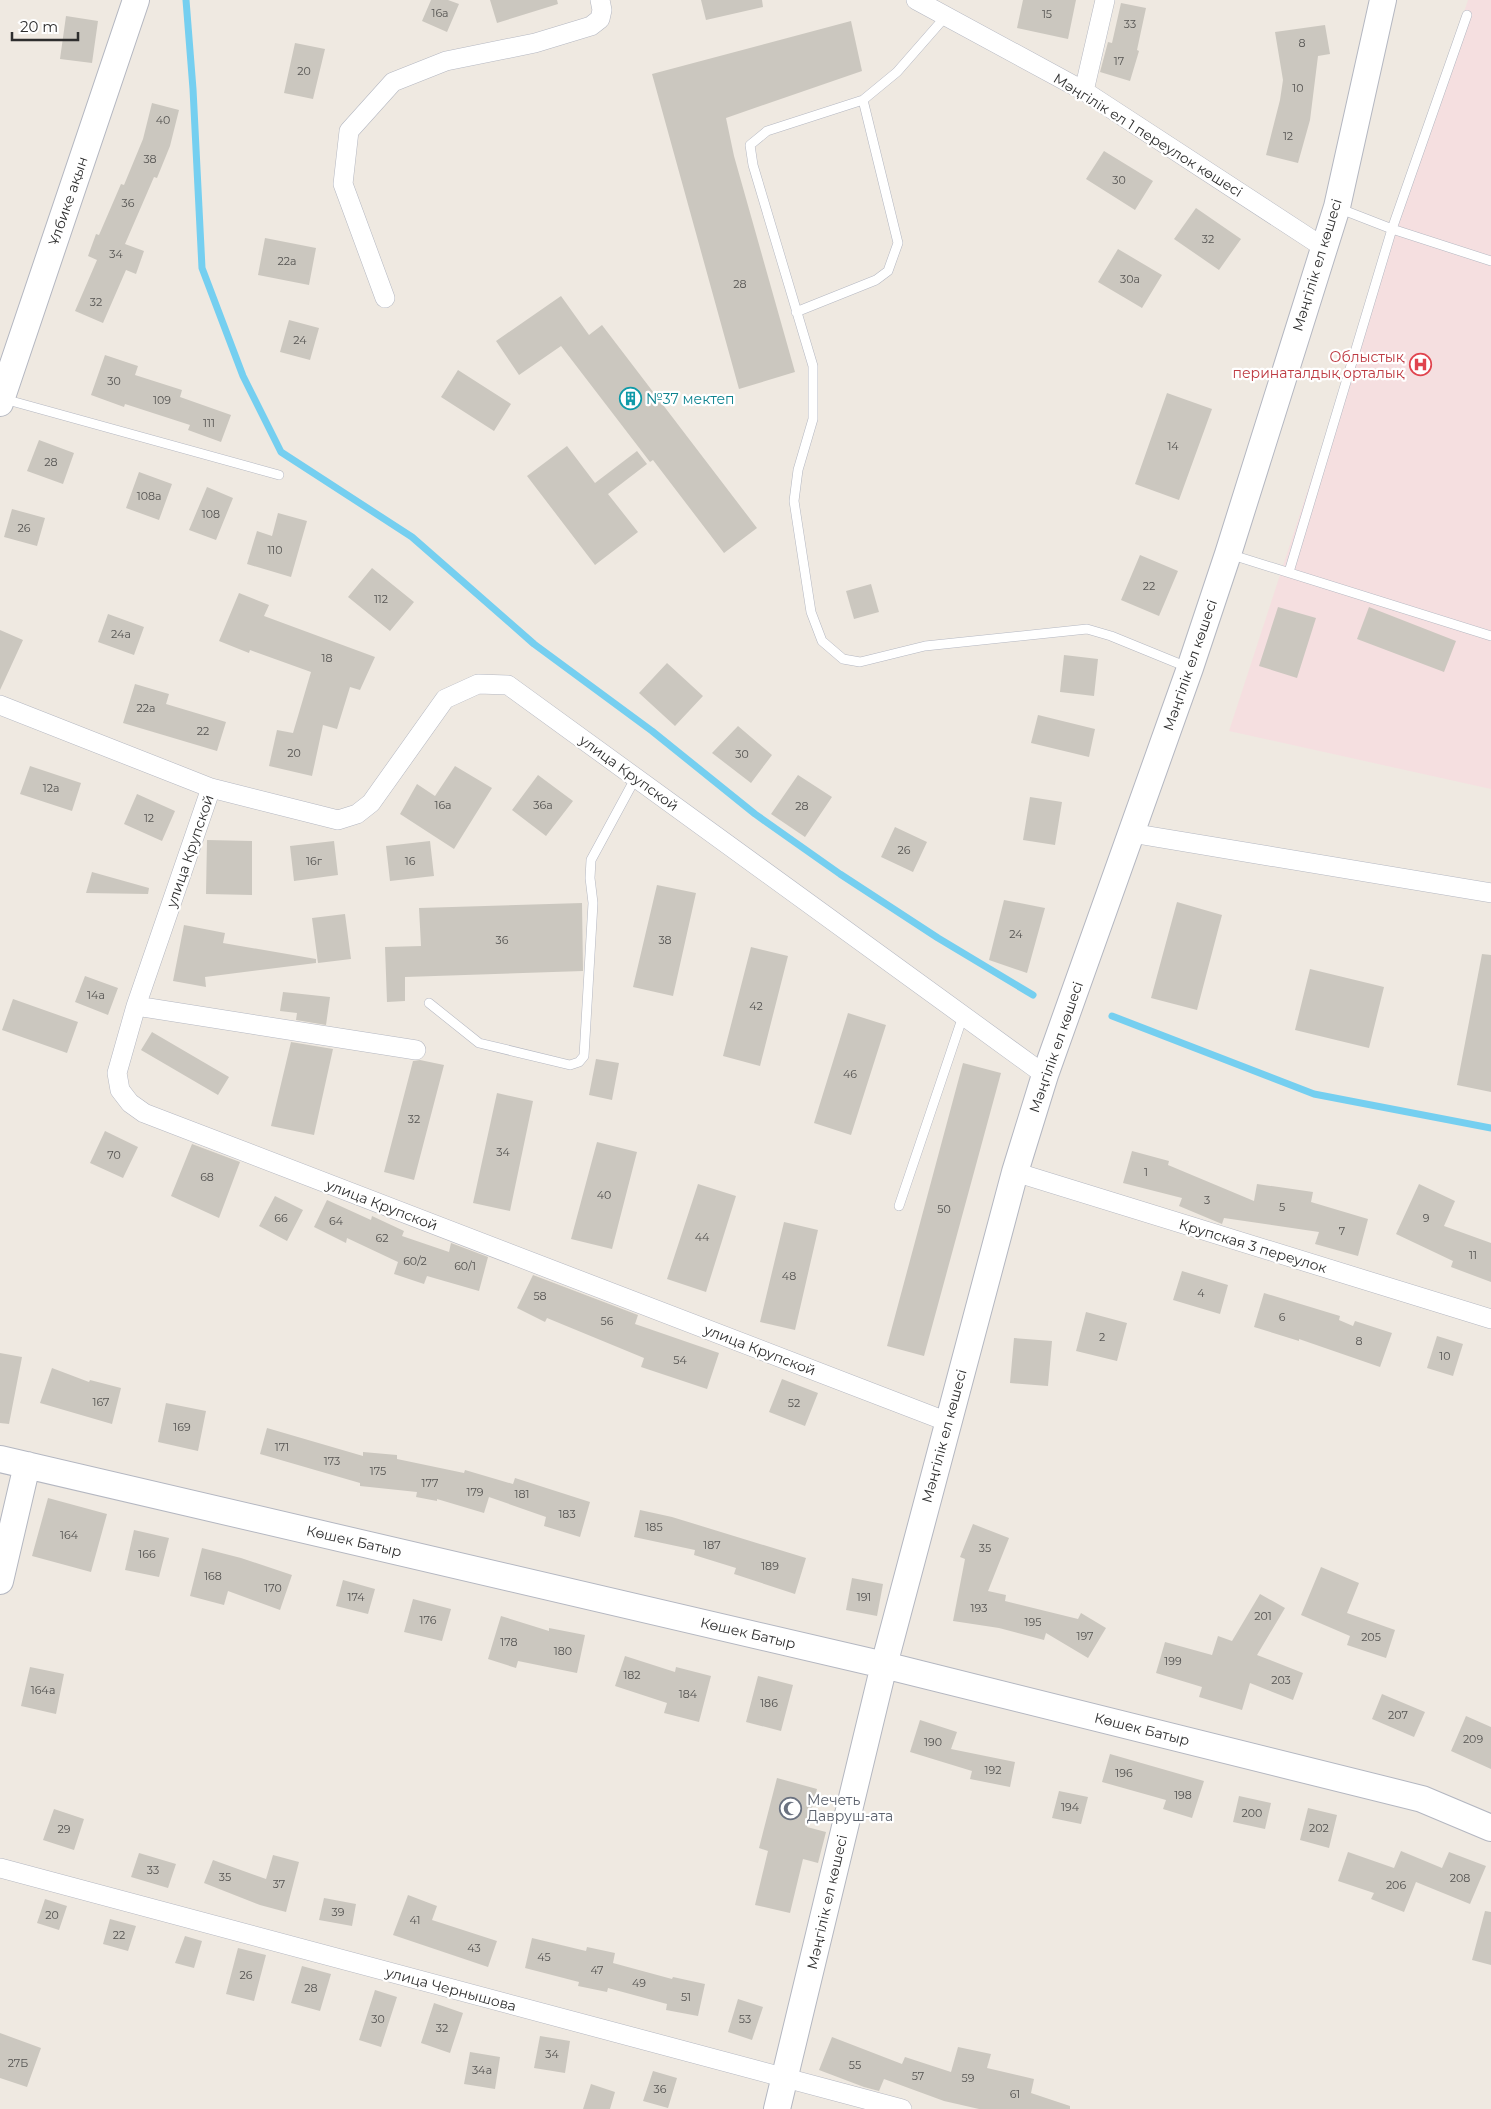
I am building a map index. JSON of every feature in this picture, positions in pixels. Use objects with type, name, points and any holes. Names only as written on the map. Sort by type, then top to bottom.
[{"type":"street","name":"Ұлбике ақын","points":[[1,401],[136,0]]},
{"type":"street","points":[[385,298],[343,184],[349,131],[393,82],[446,61],[535,43],[591,26],[600,19],[602,10],[600,0]]},
{"type":"street","name":"Мәңгілік ел 1 переулок көшесі","points":[[916,0],[1084,91],[1323,247]]},
{"type":"street","points":[[1084,91],[1105,0]]},
{"type":"street","name":"Мәңгілік ел көшесі","points":[[777,2109],[884,1665],[1015,1172],[1044,1076],[1190,668],[1228,554],[1337,207],[1383,0]]},
{"type":"street","name":"улица Крупской","points":[[0,705],[211,788],[338,820],[357,814],[371,803],[445,699],[478,684],[508,684],[1044,1076]]},
{"type":"street","name":"улица Крупской","points":[[211,788],[136,1006],[117,1073],[120,1090],[130,1103],[144,1113],[948,1422]]},
{"type":"street","points":[[1130,833],[1491,893]]},
{"type":"street","points":[[136,1006],[416,1050]]},
{"type":"street","name":"Крупская 3 переулок","points":[[1015,1172],[1491,1319]]},
{"type":"street","name":"Көшек Батыр","points":[[0,1459],[884,1665],[1422,1799],[1491,1828]]},
{"type":"street","points":[[0,1582],[28,1465]]},
{"type":"street","name":"улица Чернышова","points":[[0,1868],[902,2109]]},
{"type":"lane","points":[[1289,572],[1392,229],[1467,15]]},
{"type":"lane","points":[[946,16],[897,72],[862,100],[767,131],[750,145],[753,165],[813,366],[813,419],[798,470],[794,501],[811,612],[822,641],[843,659],[860,662],[925,646],[1087,629],[1111,636],[1190,668]]},
{"type":"lane","points":[[796,312],[876,280],[888,271],[898,243],[862,100]]},
{"type":"lane","points":[[1337,207],[1392,229],[1491,261]]},
{"type":"lane","points":[[1,401],[279,475]]},
{"type":"lane","points":[[1228,554],[1491,636]]},
{"type":"lane","points":[[429,1003],[479,1043],[570,1065],[579,1062],[584,1056],[585,1046],[593,903],[590,878],[591,860],[636,777]]},
{"type":"lane","points":[[899,1206],[963,1016]]},
{"type":"shaded area","name":"Облыстық перинаталдық орталық","points":[[1468,0],[1491,0],[1491,789],[1229,731]]},
{"type":"building","points":[[431,0],[448,0],[459,4],[447,32],[422,21]]},
{"type":"building","points":[[490,0],[557,0],[558,4],[497,23]]},
{"type":"building","points":[[701,0],[762,0],[763,7],[706,20]]},
{"type":"building","points":[[1023,0],[1076,0],[1068,39],[1017,28]]},
{"type":"building","points":[[1121,3],[1146,8],[1137,50],[1139,51],[1130,81],[1100,72],[1108,42],[1112,43]]},
{"type":"building","points":[[66,16],[98,21],[92,63],[60,59]]},
{"type":"building","points":[[851,21],[862,71],[726,118],[734,156],[795,372],[739,389],[652,74]]},
{"type":"building","points":[[1325,25],[1330,54],[1318,56],[1310,120],[1298,163],[1266,155],[1283,80],[1275,32]]},
{"type":"building","points":[[295,43],[325,49],[313,99],[284,93]]},
{"type":"building","points":[[152,103],[179,110],[170,146],[157,178],[154,177],[125,244],[144,251],[136,274],[126,270],[103,323],[75,311],[97,260],[88,256],[96,234],[99,235],[121,184],[124,185],[143,139]]},
{"type":"building","points":[[1104,151],[1153,181],[1135,210],[1086,179]]},
{"type":"building","points":[[1196,208],[1241,239],[1219,270],[1174,239]]},
{"type":"building","points":[[265,238],[316,248],[309,285],[258,275]]},
{"type":"building","points":[[1118,249],[1162,275],[1142,308],[1098,282]]},
{"type":"building","name":"№37 мектеп","points":[[561,296],[589,335],[602,325],[757,528],[724,553],[653,460],[650,462],[561,346],[519,375],[496,341]]},
{"type":"building","points":[[289,320],[319,328],[310,360],[280,352]]},
{"type":"building","points":[[105,355],[138,366],[135,375],[182,390],[180,397],[231,415],[221,442],[188,430],[190,425],[125,404],[124,407],[91,395]]},
{"type":"building","points":[[458,370],[511,404],[494,431],[441,397]]},
{"type":"building","points":[[1167,393],[1212,409],[1179,500],[1135,484]]},
{"type":"building","points":[[39,440],[74,453],[63,484],[27,471]]},
{"type":"building","points":[[567,446],[595,483],[637,451],[647,464],[608,494],[638,532],[595,565],[527,476]]},
{"type":"building","points":[[139,472],[172,484],[159,520],[126,508]]},
{"type":"building","points":[[207,487],[233,498],[216,540],[189,530]]},
{"type":"building","points":[[12,509],[45,518],[37,546],[4,537]]},
{"type":"building","points":[[278,513],[307,521],[291,577],[247,564],[257,531],[272,536]]},
{"type":"building","points":[[1140,555],[1178,571],[1159,616],[1121,600]]},
{"type":"building","points":[[372,568],[414,602],[390,631],[348,597]]},
{"type":"building","points":[[871,584],[879,612],[854,619],[846,591]]},
{"type":"building","points":[[239,593],[269,605],[264,616],[375,657],[360,690],[350,687],[337,729],[323,725],[312,776],[269,766],[277,730],[293,733],[311,672],[250,650],[249,653],[219,641]]},
{"type":"building","points":[[1278,607],[1316,618],[1297,678],[1259,666]]},
{"type":"building","points":[[1369,607],[1456,641],[1444,672],[1357,639]]},
{"type":"building","points":[[108,614],[144,627],[134,655],[98,642]]},
{"type":"building","points":[[0,630],[23,640],[0,690]]},
{"type":"building","points":[[1064,655],[1098,659],[1094,696],[1060,692]]},
{"type":"building","points":[[667,663],[703,696],[675,726],[639,693]]},
{"type":"building","points":[[135,684],[169,694],[166,704],[226,722],[217,751],[123,723]]},
{"type":"building","points":[[1038,715],[1095,729],[1089,757],[1031,743]]},
{"type":"building","points":[[738,726],[772,755],[751,783],[712,753]]},
{"type":"building","points":[[30,766],[81,783],[72,811],[20,794]]},
{"type":"building","points":[[455,766],[492,788],[454,849],[400,814],[417,784],[435,796]]},
{"type":"building","points":[[538,775],[573,801],[546,836],[512,810]]},
{"type":"building","points":[[798,775],[832,797],[805,837],[771,814]]},
{"type":"building","points":[[137,794],[175,811],[162,841],[124,824]]},
{"type":"building","points":[[1030,797],[1062,802],[1055,845],[1023,840]]},
{"type":"building","points":[[895,827],[927,842],[913,872],[881,857]]},
{"type":"building","points":[[207,840],[252,841],[252,895],[206,894]]},
{"type":"building","points":[[334,841],[338,875],[294,881],[290,846]]},
{"type":"building","points":[[430,841],[434,876],[390,881],[386,846]]},
{"type":"building","points":[[92,872],[149,888],[148,894],[86,893]]},
{"type":"building","points":[[657,885],[696,893],[673,996],[633,987]]},
{"type":"building","points":[[1004,900],[1045,908],[1027,973],[989,960]]},
{"type":"building","points":[[1177,902],[1222,915],[1197,1010],[1151,998]]},
{"type":"building","points":[[582,903],[583,971],[405,977],[405,1001],[387,1002],[385,947],[421,946],[419,908]]},
{"type":"building","points":[[345,914],[351,959],[318,963],[312,918]]},
{"type":"building","points":[[184,925],[225,933],[223,943],[316,959],[316,963],[205,977],[206,987],[173,981]]},
{"type":"building","points":[[751,947],[788,956],[760,1066],[723,1056]]},
{"type":"building","points":[[1482,954],[1491,955],[1491,1092],[1457,1085]]},
{"type":"building","points":[[1310,969],[1384,987],[1369,1048],[1295,1030]]},
{"type":"building","points":[[85,976],[118,988],[108,1015],[75,1002]]},
{"type":"building","points":[[283,992],[330,997],[326,1025],[296,1020],[297,1013],[280,1011]]},
{"type":"building","points":[[13,999],[78,1022],[67,1053],[2,1030]]},
{"type":"building","points":[[848,1013],[886,1025],[851,1135],[814,1123]]},
{"type":"building","points":[[152,1032],[229,1077],[218,1095],[141,1050]]},
{"type":"building","points":[[291,1042],[333,1049],[314,1135],[271,1126]]},
{"type":"building","points":[[596,1059],[619,1063],[612,1100],[589,1095]]},
{"type":"building","points":[[420,1060],[444,1065],[414,1180],[384,1172],[413,1061]]},
{"type":"building","points":[[963,1063],[1001,1073],[924,1356],[887,1346]]},
{"type":"building","points":[[497,1093],[533,1101],[510,1211],[473,1203]]},
{"type":"building","points":[[105,1131],[138,1147],[123,1178],[90,1163]]},
{"type":"building","points":[[597,1142],[637,1152],[612,1249],[571,1239]]},
{"type":"building","points":[[192,1144],[240,1162],[219,1218],[171,1196]]},
{"type":"building","points":[[1132,1151],[1169,1161],[1168,1165],[1254,1201],[1257,1184],[1313,1192],[1311,1202],[1368,1219],[1358,1256],[1315,1244],[1319,1232],[1224,1218],[1222,1224],[1179,1206],[1182,1198],[1123,1183]]},
{"type":"building","points":[[698,1184],[736,1196],[706,1292],[667,1279]]},
{"type":"building","points":[[1419,1184],[1455,1201],[1444,1226],[1491,1243],[1491,1282],[1451,1267],[1453,1261],[1396,1234]]},
{"type":"building","points":[[275,1196],[303,1210],[287,1241],[259,1226]]},
{"type":"building","points":[[327,1200],[371,1220],[372,1216],[404,1231],[402,1236],[449,1252],[451,1243],[488,1257],[479,1291],[427,1276],[424,1284],[394,1274],[398,1262],[347,1238],[346,1243],[314,1227]]},
{"type":"building","points":[[784,1222],[818,1230],[795,1330],[760,1322]]},
{"type":"building","points":[[1182,1271],[1228,1285],[1220,1314],[1173,1300]]},
{"type":"building","points":[[533,1275],[638,1315],[635,1324],[719,1353],[707,1389],[641,1367],[644,1358],[547,1318],[545,1322],[517,1308]]},
{"type":"building","points":[[1264,1293],[1340,1316],[1339,1320],[1353,1326],[1355,1321],[1392,1333],[1380,1367],[1299,1339],[1299,1341],[1254,1327]]},
{"type":"building","points":[[1086,1312],[1127,1323],[1117,1361],[1076,1351]]},
{"type":"building","points":[[1437,1336],[1463,1344],[1453,1376],[1427,1368]]},
{"type":"building","points":[[1014,1338],[1052,1341],[1048,1386],[1010,1383]]},
{"type":"building","points":[[0,1353],[22,1357],[9,1424],[0,1423]]},
{"type":"building","points":[[52,1368],[89,1382],[90,1380],[121,1388],[112,1424],[40,1403]]},
{"type":"building","points":[[782,1379],[818,1393],[805,1426],[769,1412]]},
{"type":"building","points":[[166,1403],[206,1411],[198,1451],[158,1442]]},
{"type":"building","points":[[267,1428],[363,1456],[363,1452],[397,1455],[397,1459],[464,1473],[465,1470],[513,1484],[515,1478],[590,1502],[580,1537],[544,1526],[546,1517],[489,1497],[484,1513],[437,1499],[437,1501],[416,1497],[417,1492],[360,1486],[360,1483],[260,1454]]},
{"type":"building","points":[[48,1498],[107,1514],[91,1572],[32,1556]]},
{"type":"building","points":[[640,1510],[672,1517],[806,1558],[795,1594],[734,1574],[736,1568],[694,1555],[695,1550],[634,1537]]},
{"type":"building","points":[[973,1524],[1009,1538],[988,1591],[1006,1595],[1005,1601],[1078,1619],[1081,1613],[1106,1628],[1088,1658],[1046,1633],[1044,1640],[999,1628],[953,1621],[965,1559],[960,1557]]},
{"type":"building","points":[[134,1530],[169,1538],[159,1577],[125,1570]]},
{"type":"building","points":[[202,1548],[241,1558],[292,1575],[280,1610],[228,1591],[224,1605],[190,1596]]},
{"type":"building","points":[[1321,1567],[1359,1583],[1347,1613],[1395,1630],[1386,1658],[1347,1645],[1350,1636],[1301,1615]]},
{"type":"building","points":[[852,1578],[883,1584],[877,1616],[846,1610]]},
{"type":"building","points":[[343,1580],[375,1589],[368,1614],[336,1606]]},
{"type":"building","points":[[1260,1594],[1285,1608],[1257,1655],[1303,1673],[1293,1700],[1250,1683],[1242,1710],[1199,1697],[1202,1687],[1156,1673],[1165,1642],[1212,1655],[1218,1636],[1232,1641]]},
{"type":"building","points":[[413,1599],[451,1609],[442,1641],[404,1632]]},
{"type":"building","points":[[501,1616],[549,1631],[549,1628],[585,1635],[577,1673],[518,1661],[516,1668],[488,1659]]},
{"type":"building","points":[[625,1656],[675,1672],[676,1667],[711,1676],[699,1722],[664,1713],[667,1703],[615,1686]]},
{"type":"building","points":[[30,1667],[64,1674],[56,1714],[21,1706]]},
{"type":"building","points":[[758,1676],[793,1685],[781,1731],[746,1722]]},
{"type":"building","points":[[1382,1694],[1425,1712],[1414,1737],[1372,1719]]},
{"type":"building","points":[[1466,1716],[1491,1727],[1491,1769],[1451,1751]]},
{"type":"building","points":[[920,1720],[957,1732],[951,1749],[1015,1762],[1010,1787],[970,1779],[972,1771],[910,1752]]},
{"type":"building","points":[[1110,1754],[1204,1781],[1192,1818],[1163,1809],[1166,1800],[1102,1782]]},
{"type":"building","name":"Мечеть Давруш-ата","points":[[777,1778],[817,1789],[807,1827],[826,1832],[818,1863],[803,1859],[790,1913],[755,1905],[768,1851],[759,1848]]},
{"type":"building","points":[[1059,1791],[1088,1797],[1081,1824],[1052,1818]]},
{"type":"building","points":[[1239,1796],[1271,1803],[1265,1829],[1233,1822]]},
{"type":"building","points":[[1308,1808],[1337,1815],[1329,1848],[1300,1840]]},
{"type":"building","points":[[54,1809],[84,1819],[74,1850],[43,1840]]},
{"type":"building","points":[[1401,1851],[1442,1868],[1449,1852],[1486,1866],[1470,1904],[1416,1882],[1404,1912],[1371,1899],[1374,1893],[1338,1881],[1348,1852],[1394,1868]]},
{"type":"building","points":[[139,1853],[176,1864],[168,1888],[131,1877]]},
{"type":"building","points":[[273,1855],[299,1862],[286,1912],[260,1905],[204,1883],[213,1860],[266,1879]]},
{"type":"building","points":[[408,1895],[437,1906],[432,1920],[497,1941],[488,1967],[393,1935]]},
{"type":"building","points":[[324,1898],[356,1904],[352,1926],[319,1920]]},
{"type":"building","points":[[45,1899],[67,1906],[59,1930],[37,1923]]},
{"type":"building","points":[[1485,1911],[1491,1912],[1491,1965],[1472,1960]]},
{"type":"building","points":[[110,1919],[136,1926],[128,1951],[103,1944]]},
{"type":"building","points":[[185,1936],[202,1941],[194,1968],[175,1963]]},
{"type":"building","points":[[532,1938],[586,1951],[587,1947],[615,1953],[613,1963],[672,1979],[673,1977],[705,1984],[698,2016],[666,2010],[667,2004],[608,1988],[607,1992],[578,1986],[579,1982],[525,1968]]},
{"type":"building","points":[[238,1948],[266,1955],[254,2001],[226,1994]]},
{"type":"building","points":[[302,1966],[331,1974],[320,2011],[291,2003]]},
{"type":"building","points":[[375,1990],[397,1997],[381,2047],[359,2040]]},
{"type":"building","points":[[738,1999],[763,2007],[752,2040],[728,2032]]},
{"type":"building","points":[[434,2003],[463,2013],[450,2053],[421,2043]]},
{"type":"building","points":[[0,2033],[41,2048],[27,2087],[0,2078]]},
{"type":"building","points":[[540,2036],[570,2041],[565,2073],[534,2068]]},
{"type":"building","points":[[832,2037],[902,2064],[905,2057],[951,2072],[958,2047],[991,2054],[987,2068],[1034,2079],[1031,2093],[1070,2106],[1070,2109],[979,2109],[944,2101],[884,2079],[879,2091],[864,2087],[819,2070]]},
{"type":"building","points":[[470,2052],[500,2057],[495,2089],[464,2084]]},
{"type":"building","points":[[653,2071],[677,2078],[668,2108],[643,2101]]},
{"type":"building","points":[[591,2084],[615,2092],[610,2109],[583,2109]]},
{"type":"waterway","points":[[186,0],[193,89],[202,268],[243,376],[281,452],[412,537],[534,644],[652,731],[755,814],[840,874],[938,938],[1033,995]]},
{"type":"waterway","points":[[1112,1016],[1314,1094],[1491,1128]]},
{"type":"place","name":"Облыстық перинаталдық орталық","points":[[1420,365]]},
{"type":"place","name":"№37 мектеп","points":[[630,399]]},
{"type":"place","name":"Мечеть Давруш-ата","points":[[791,1808]]}]
